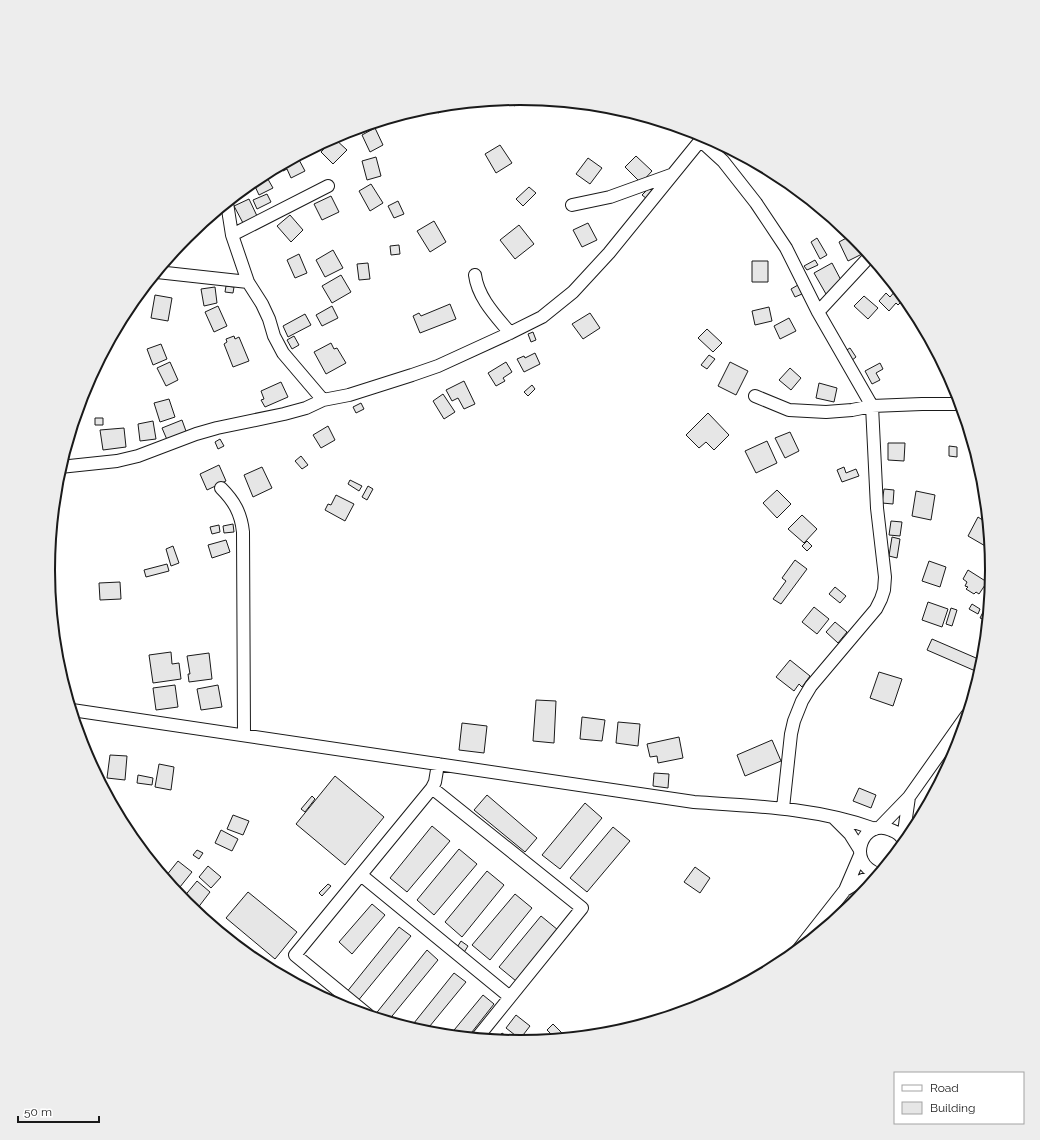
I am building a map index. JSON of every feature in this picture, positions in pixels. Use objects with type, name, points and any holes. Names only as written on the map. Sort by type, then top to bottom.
[{"type":"street","points":[[67,466],[117,462],[138,456],[196,434],[284,414],[306,408],[323,400],[349,395],[438,366],[542,317],[573,292],[608,253],[700,141]]},
{"type":"street","points":[[709,145],[723,160],[756,202],[786,248],[818,312],[872,406],[877,508],[885,577],[884,590],[876,609],[811,686],[802,700],[794,720],[791,734],[783,808]]},
{"type":"street","points":[[572,205],[610,197],[671,175]]},
{"type":"street","points":[[232,235],[328,186]]},
{"type":"street","points":[[228,208],[232,235],[248,282],[262,304],[269,319],[274,336],[283,353],[323,400]]},
{"type":"street","points":[[818,312],[867,260]]},
{"type":"street","points":[[162,273],[248,282]]},
{"type":"street","points":[[475,275],[476,285],[484,299],[496,317],[510,333]]},
{"type":"street","points":[[755,396],[789,410],[826,412],[852,410],[872,406],[954,404]]},
{"type":"street","points":[[221,488],[229,496],[239,512],[243,532],[244,735]]},
{"type":"street","points":[[77,711],[694,802],[783,808],[833,817],[877,828],[888,828],[897,832],[901,836]]},
{"type":"street","points":[[813,931],[845,890],[860,852],[860,846],[864,837],[870,831],[877,828],[909,798],[956,731]]},
{"type":"street","points":[[355,1005],[295,955],[432,788],[435,782],[438,764]]},
{"type":"street","points":[[432,788],[582,908],[481,1033]]},
{"type":"street","points":[[905,831],[909,798]]},
{"type":"street","points":[[833,817],[850,834],[860,852],[863,863],[869,870],[874,872]]},
{"type":"street","points":[[361,875],[510,997]]},
{"type":"street","points":[[845,890],[870,877]]},
{"type":"building","points":[[375,129],[383,145],[370,152],[362,135]]},
{"type":"building","points":[[338,142],[347,150],[333,164],[321,152],[325,148]]},
{"type":"building","points":[[500,145],[512,163],[496,173],[485,154]]},
{"type":"building","points":[[636,156],[652,171],[641,183],[625,167]]},
{"type":"building","points":[[376,157],[381,176],[367,180],[362,161]]},
{"type":"building","points":[[588,158],[602,168],[590,184],[576,174]]},
{"type":"building","points":[[300,161],[305,171],[291,178],[287,169],[283,171]]},
{"type":"building","points":[[268,179],[273,188],[259,195],[256,188]]},
{"type":"building","points":[[371,184],[383,203],[370,211],[359,191]]},
{"type":"building","points":[[529,187],[536,193],[523,206],[516,199]]},
{"type":"building","points":[[650,187],[654,192],[647,199],[642,195]]},
{"type":"building","points":[[267,194],[271,202],[257,209],[253,200]]},
{"type":"building","points":[[331,196],[339,212],[322,220],[314,204]]},
{"type":"building","points":[[249,199],[257,216],[243,223],[234,206]]},
{"type":"building","points":[[398,201],[404,214],[394,218],[388,206]]},
{"type":"building","points":[[290,215],[303,230],[291,242],[277,226]]},
{"type":"building","points":[[434,221],[446,242],[430,252],[417,231]]},
{"type":"building","points":[[588,223],[597,240],[582,247],[573,230]]},
{"type":"building","points":[[519,225],[534,244],[515,259],[500,240]]},
{"type":"building","points":[[817,238],[827,255],[820,259],[811,242]]},
{"type":"building","points":[[846,238],[862,254],[848,261],[839,242]]},
{"type":"building","points":[[399,245],[400,254],[391,255],[390,246]]},
{"type":"building","points":[[333,250],[343,268],[325,277],[316,260]]},
{"type":"building","points":[[299,254],[307,273],[295,278],[287,260]]},
{"type":"building","points":[[815,260],[818,265],[807,270],[804,266]]},
{"type":"building","points":[[752,261],[768,261],[768,282],[752,282]]},
{"type":"building","points":[[368,263],[370,279],[359,280],[357,264]]},
{"type":"building","points":[[832,263],[843,284],[826,294],[814,273]]},
{"type":"building","points":[[341,275],[351,292],[332,303],[322,286]]},
{"type":"building","points":[[798,285],[802,294],[795,297],[791,289]]},
{"type":"building","points":[[226,286],[234,287],[233,293],[225,292]]},
{"type":"building","points":[[215,287],[217,303],[204,306],[201,289]]},
{"type":"building","points":[[886,293],[890,297],[893,293],[900,303],[898,305],[896,303],[889,311],[879,301]]},
{"type":"building","points":[[155,295],[172,298],[168,321],[151,318]]},
{"type":"building","points":[[864,296],[878,308],[868,319],[854,306]]},
{"type":"building","points":[[450,304],[456,319],[420,333],[413,316],[419,313],[421,316]]},
{"type":"building","points":[[218,306],[227,326],[214,332],[205,312]]},
{"type":"building","points":[[332,306],[338,318],[322,326],[316,315]]},
{"type":"building","points":[[769,307],[772,321],[755,325],[752,311]]},
{"type":"building","points":[[590,313],[600,328],[583,339],[572,324]]},
{"type":"building","points":[[305,314],[311,325],[288,337],[283,326]]},
{"type":"building","points":[[789,318],[796,331],[780,339],[774,326]]},
{"type":"building","points":[[707,329],[722,343],[713,352],[698,338]]},
{"type":"building","points":[[533,332],[536,340],[531,342],[528,334]]},
{"type":"building","points":[[234,336],[235,339],[239,337],[249,361],[233,367],[224,344],[227,342],[226,339]]},
{"type":"building","points":[[294,336],[299,345],[292,349],[287,340]]},
{"type":"building","points":[[331,343],[334,349],[337,348],[346,363],[326,374],[314,352]]},
{"type":"building","points":[[161,344],[167,359],[153,365],[147,349]]},
{"type":"building","points":[[850,348],[856,357],[851,361],[845,351]]},
{"type":"building","points":[[535,353],[540,364],[524,372],[517,359],[524,356],[525,358]]},
{"type":"building","points":[[709,355],[715,359],[707,369],[701,365]]},
{"type":"building","points":[[170,362],[178,380],[166,386],[157,368]]},
{"type":"building","points":[[506,362],[512,372],[503,378],[505,381],[496,386],[488,373]]},
{"type":"building","points":[[730,362],[748,371],[736,395],[718,386]]},
{"type":"building","points":[[880,363],[883,369],[876,373],[880,380],[872,384],[865,371]]},
{"type":"building","points":[[790,368],[801,378],[791,390],[779,380]]},
{"type":"building","points":[[464,381],[475,404],[464,409],[458,398],[452,401],[446,390]]},
{"type":"building","points":[[281,382],[288,397],[265,407],[261,400],[264,399],[261,391]]},
{"type":"building","points":[[819,383],[837,388],[834,402],[816,398]]},
{"type":"building","points":[[532,385],[535,389],[528,396],[524,392]]},
{"type":"building","points":[[443,394],[455,412],[444,419],[433,401]]},
{"type":"building","points":[[169,399],[175,417],[160,422],[154,403]]},
{"type":"building","points":[[361,403],[364,409],[356,413],[353,407]]},
{"type":"building","points":[[708,413],[729,435],[714,450],[706,442],[699,448],[686,435]]},
{"type":"building","points":[[95,418],[103,418],[103,425],[95,425]]},
{"type":"building","points":[[182,420],[187,434],[168,442],[162,428]]},
{"type":"building","points":[[153,421],[156,439],[140,441],[138,424]]},
{"type":"building","points":[[328,426],[335,440],[321,448],[313,435]]},
{"type":"building","points":[[124,428],[126,447],[103,450],[100,430]]},
{"type":"building","points":[[790,432],[799,451],[785,458],[775,438]]},
{"type":"building","points":[[220,439],[224,446],[218,449],[215,442]]},
{"type":"building","points":[[767,441],[777,463],[756,473],[745,451]]},
{"type":"building","points":[[888,443],[905,443],[904,461],[888,460]]},
{"type":"building","points":[[949,446],[957,447],[957,457],[949,456]]},
{"type":"building","points":[[301,456],[308,465],[302,469],[295,461]]},
{"type":"building","points":[[219,465],[226,481],[207,490],[200,474]]},
{"type":"building","points":[[262,467],[272,488],[253,497],[244,475]]},
{"type":"building","points":[[844,467],[846,473],[856,469],[859,476],[842,482],[837,470]]},
{"type":"building","points":[[350,480],[362,486],[359,491],[348,484]]},
{"type":"building","points":[[368,486],[373,489],[367,500],[362,497]]},
{"type":"building","points":[[884,489],[894,490],[893,504],[882,503]]},
{"type":"building","points":[[777,490],[791,504],[777,518],[763,503]]},
{"type":"building","points":[[916,491],[935,495],[931,520],[912,516]]},
{"type":"building","points":[[336,495],[354,504],[345,521],[325,510],[328,504],[331,505]]},
{"type":"building","points":[[802,515],[817,529],[804,543],[788,529]]},
{"type":"building","points":[[978,517],[982,520],[984,545],[968,536]]},
{"type":"building","points":[[891,521],[902,522],[900,536],[889,535]]},
{"type":"building","points":[[233,524],[234,532],[224,533],[223,526]]},
{"type":"building","points":[[219,525],[220,532],[212,534],[210,527]]},
{"type":"building","points":[[892,537],[900,539],[897,558],[889,556]]},
{"type":"building","points":[[226,540],[230,552],[212,558],[208,545]]},
{"type":"building","points":[[807,541],[812,546],[807,551],[802,546]]},
{"type":"building","points":[[173,546],[179,563],[171,566],[166,549]]},
{"type":"building","points":[[795,560],[807,569],[781,604],[773,599],[786,581],[782,578]]},
{"type":"building","points":[[929,561],[946,567],[940,587],[922,581]]},
{"type":"building","points":[[167,564],[169,571],[146,577],[144,570]]},
{"type":"building","points":[[968,570],[985,581],[984,586],[979,594],[976,592],[974,594],[966,589],[968,587],[965,586],[967,582],[963,579]]},
{"type":"building","points":[[120,582],[121,599],[100,600],[99,583]]},
{"type":"building","points":[[835,587],[846,596],[840,603],[829,594]]},
{"type":"building","points":[[928,602],[948,609],[942,627],[922,620]]},
{"type":"building","points":[[972,604],[980,609],[978,614],[969,609]]},
{"type":"building","points":[[814,607],[829,619],[817,634],[802,622]]},
{"type":"building","points":[[951,608],[957,610],[952,626],[946,624]]},
{"type":"building","points":[[835,622],[847,632],[838,643],[826,632]]},
{"type":"building","points":[[932,639],[976,658],[974,670],[927,650]]},
{"type":"building","points":[[171,652],[172,664],[179,663],[181,679],[153,683],[149,655]]},
{"type":"building","points":[[209,653],[212,679],[189,682],[188,674],[190,674],[187,656]]},
{"type":"building","points":[[790,660],[810,676],[802,687],[799,684],[794,691],[776,677]]},
{"type":"building","points":[[879,672],[902,679],[893,706],[870,698]]},
{"type":"building","points":[[175,685],[178,707],[156,710],[153,688]]},
{"type":"building","points":[[218,685],[222,707],[201,710],[197,689]]},
{"type":"building","points":[[536,700],[556,701],[554,743],[533,741]]},
{"type":"building","points":[[582,717],[605,720],[602,741],[580,739]]},
{"type":"building","points":[[618,722],[640,724],[638,746],[616,743]]},
{"type":"building","points":[[462,723],[487,726],[484,753],[459,750]]},
{"type":"building","points":[[679,737],[683,758],[658,763],[657,756],[650,757],[647,744]]},
{"type":"building","points":[[772,740],[781,761],[745,776],[737,755]]},
{"type":"building","points":[[110,755],[127,756],[125,780],[107,778]]},
{"type":"building","points":[[159,764],[174,767],[171,790],[155,787]]},
{"type":"building","points":[[654,773],[669,774],[668,788],[653,786]]},
{"type":"building","points":[[138,775],[153,778],[152,785],[137,783]]},
{"type":"building","points":[[335,776],[384,817],[345,865],[296,824]]},
{"type":"building","points":[[859,788],[876,795],[871,808],[853,801]]},
{"type":"building","points":[[487,795],[537,838],[525,852],[474,810]]},
{"type":"building","points":[[312,796],[315,799],[305,812],[301,809]]},
{"type":"building","points":[[585,803],[602,818],[560,869],[542,855]]},
{"type":"building","points":[[233,815],[249,821],[243,835],[227,829]]},
{"type":"building","points":[[432,826],[450,841],[407,892],[390,878]]},
{"type":"building","points":[[613,827],[630,841],[587,892],[570,878]]},
{"type":"building","points":[[221,830],[238,839],[232,851],[215,843]]},
{"type":"building","points":[[459,849],[477,864],[434,915],[417,900]]},
{"type":"building","points":[[197,850],[203,853],[199,859],[193,855]]},
{"type":"building","points":[[178,861],[192,872],[180,887],[168,874]]},
{"type":"building","points":[[208,866],[221,877],[211,888],[199,877]]},
{"type":"building","points":[[695,867],[710,878],[700,893],[684,882]]},
{"type":"building","points":[[487,871],[504,885],[462,937],[445,922]]},
{"type":"building","points":[[197,881],[210,892],[199,907],[186,894]]},
{"type":"building","points":[[328,884],[331,886],[322,896],[319,893]]},
{"type":"building","points":[[248,892],[297,932],[275,959],[226,918]]},
{"type":"building","points":[[515,894],[532,908],[490,960],[472,945]]},
{"type":"building","points":[[372,904],[385,915],[352,954],[339,942]]},
{"type":"building","points":[[541,916],[558,930],[516,981],[499,967]]},
{"type":"building","points":[[399,927],[411,936],[357,1002],[346,993]]},
{"type":"building","points":[[461,941],[468,946],[463,954],[456,949]]},
{"type":"building","points":[[427,950],[438,960],[392,1016],[377,1012]]},
{"type":"building","points":[[454,973],[466,982],[430,1026],[414,1022]]},
{"type":"building","points":[[483,995],[494,1004],[472,1032],[454,1030]]},
{"type":"building","points":[[516,1015],[530,1026],[523,1035],[515,1035],[506,1028]]},
{"type":"building","points":[[553,1024],[562,1033],[551,1034],[547,1030]]}]
